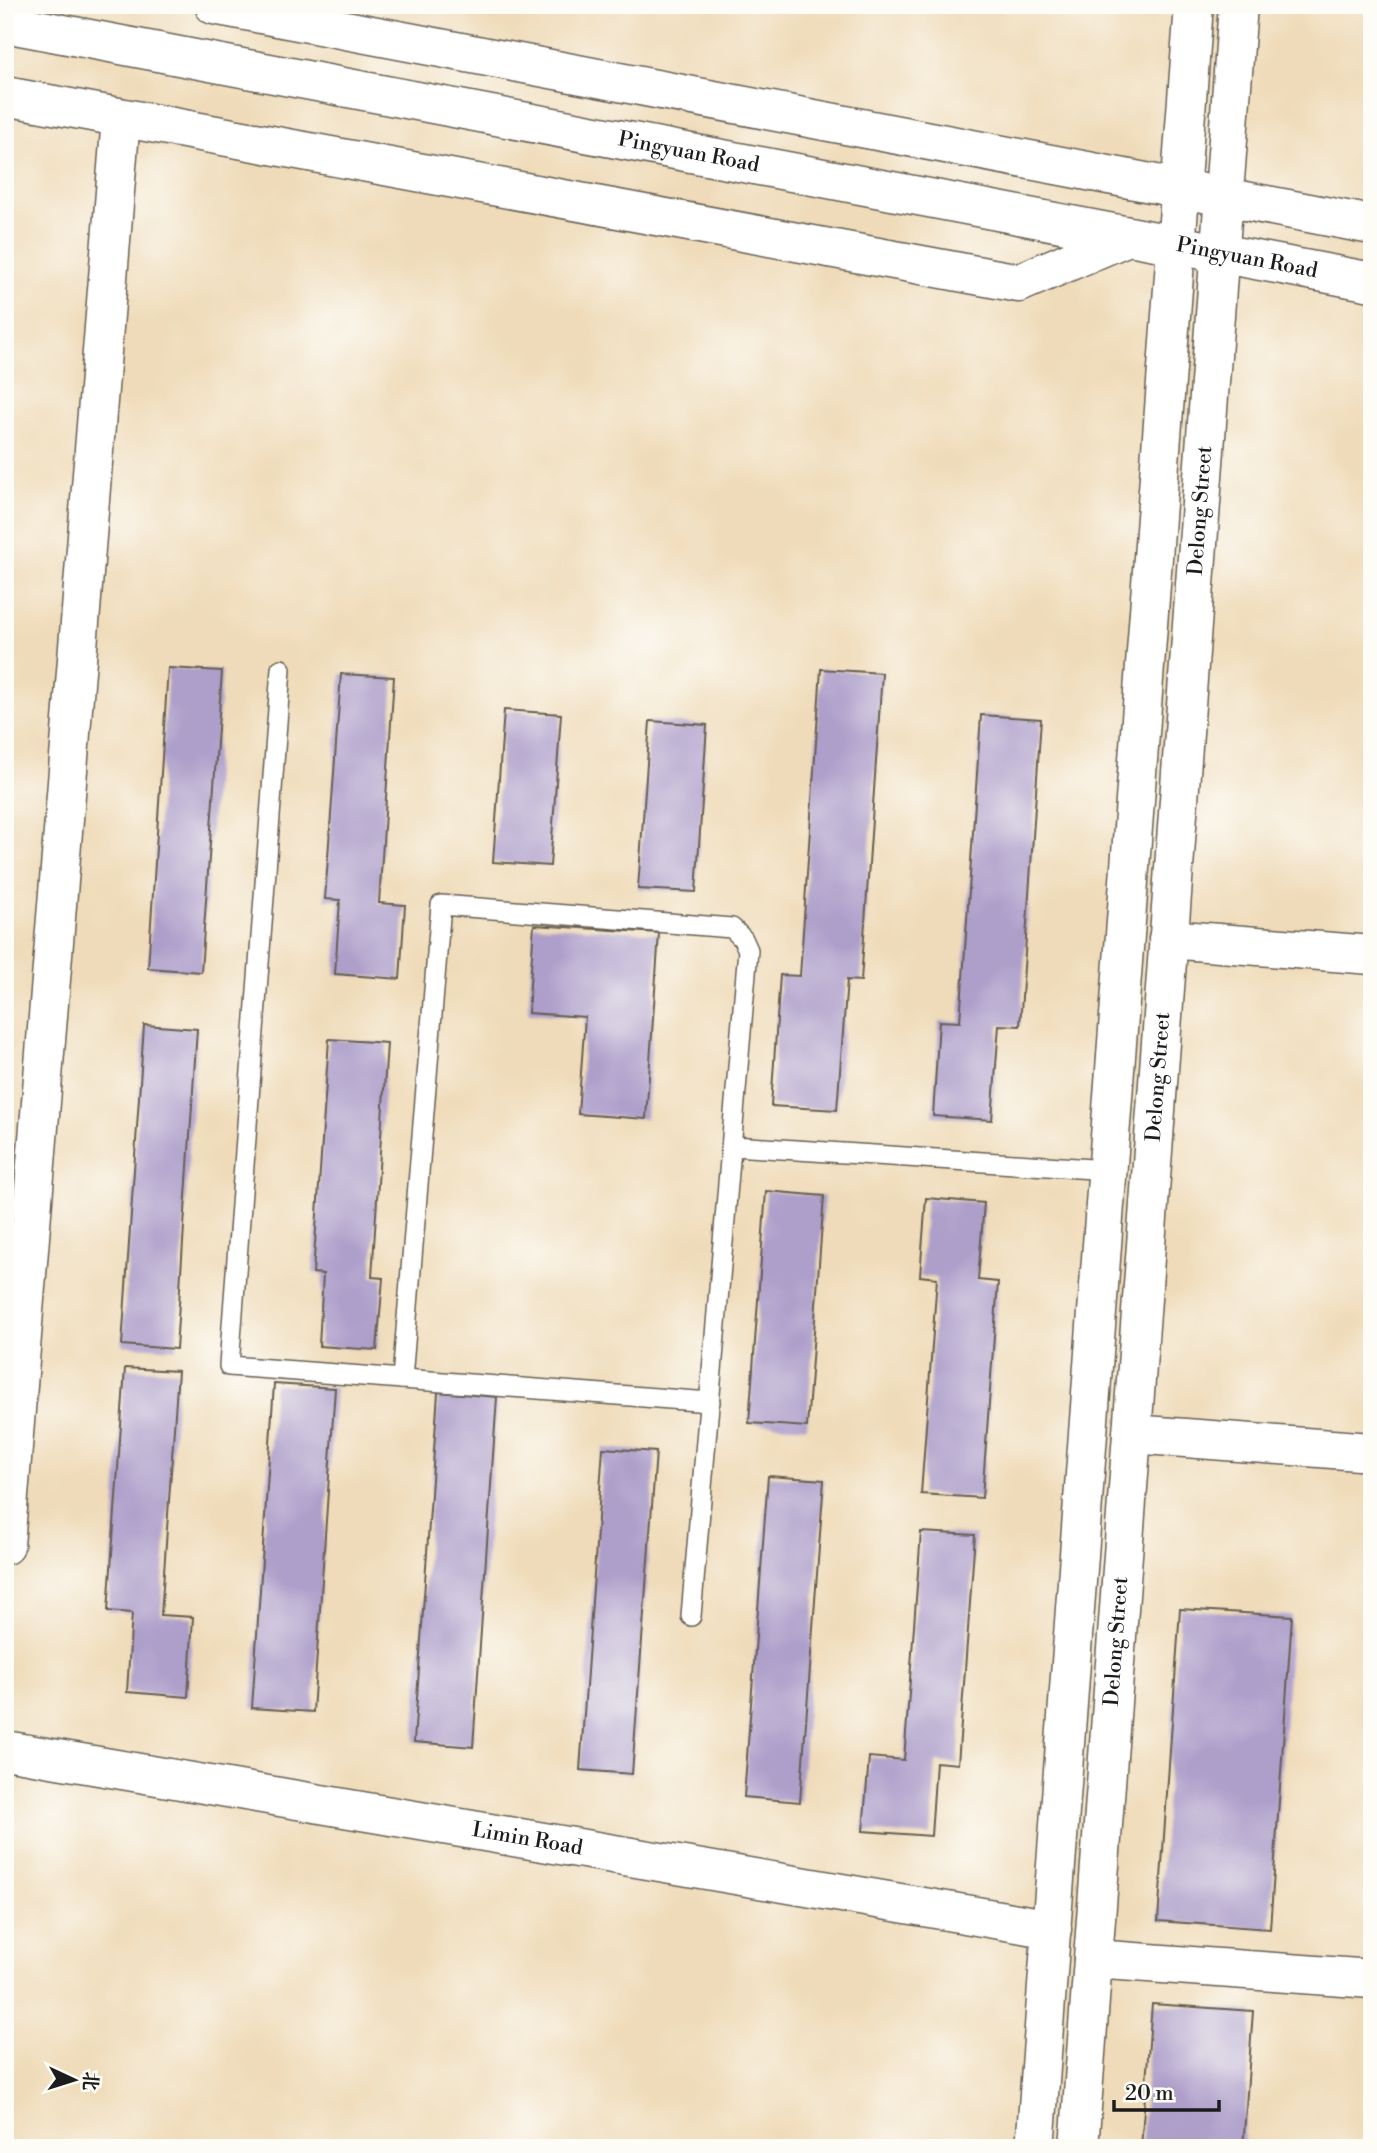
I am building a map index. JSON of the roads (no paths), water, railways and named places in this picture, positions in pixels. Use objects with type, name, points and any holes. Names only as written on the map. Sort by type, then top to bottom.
[{"type":"main road","points":[[214,5],[1372,225]]},
{"type":"main road","name":"Delong Street","points":[[1035,2148],[1194,5]]},
{"type":"main road","name":"Delong Street","points":[[1079,2148],[1237,5]]},
{"type":"main road","name":"Pingyuan Road","points":[[5,23],[1372,282]]},
{"type":"main road","points":[[5,96],[1019,284],[1128,236]]},
{"type":"main road","points":[[5,1545],[121,118]]},
{"type":"main road","points":[[1168,939],[1372,955]]},
{"type":"main road","points":[[1132,1434],[1372,1452]]},
{"type":"main road","name":"Limin Road","points":[[5,1750],[1052,1929]]},
{"type":"main road","points":[[1093,1959],[1372,1979]]},
{"type":"lane","points":[[281,669],[229,1366],[710,1402]]},
{"type":"lane","points":[[402,1379],[441,905],[732,928],[743,939],[748,950],[691,1616]]},
{"type":"lane","points":[[733,1146],[1108,1170]]}]
